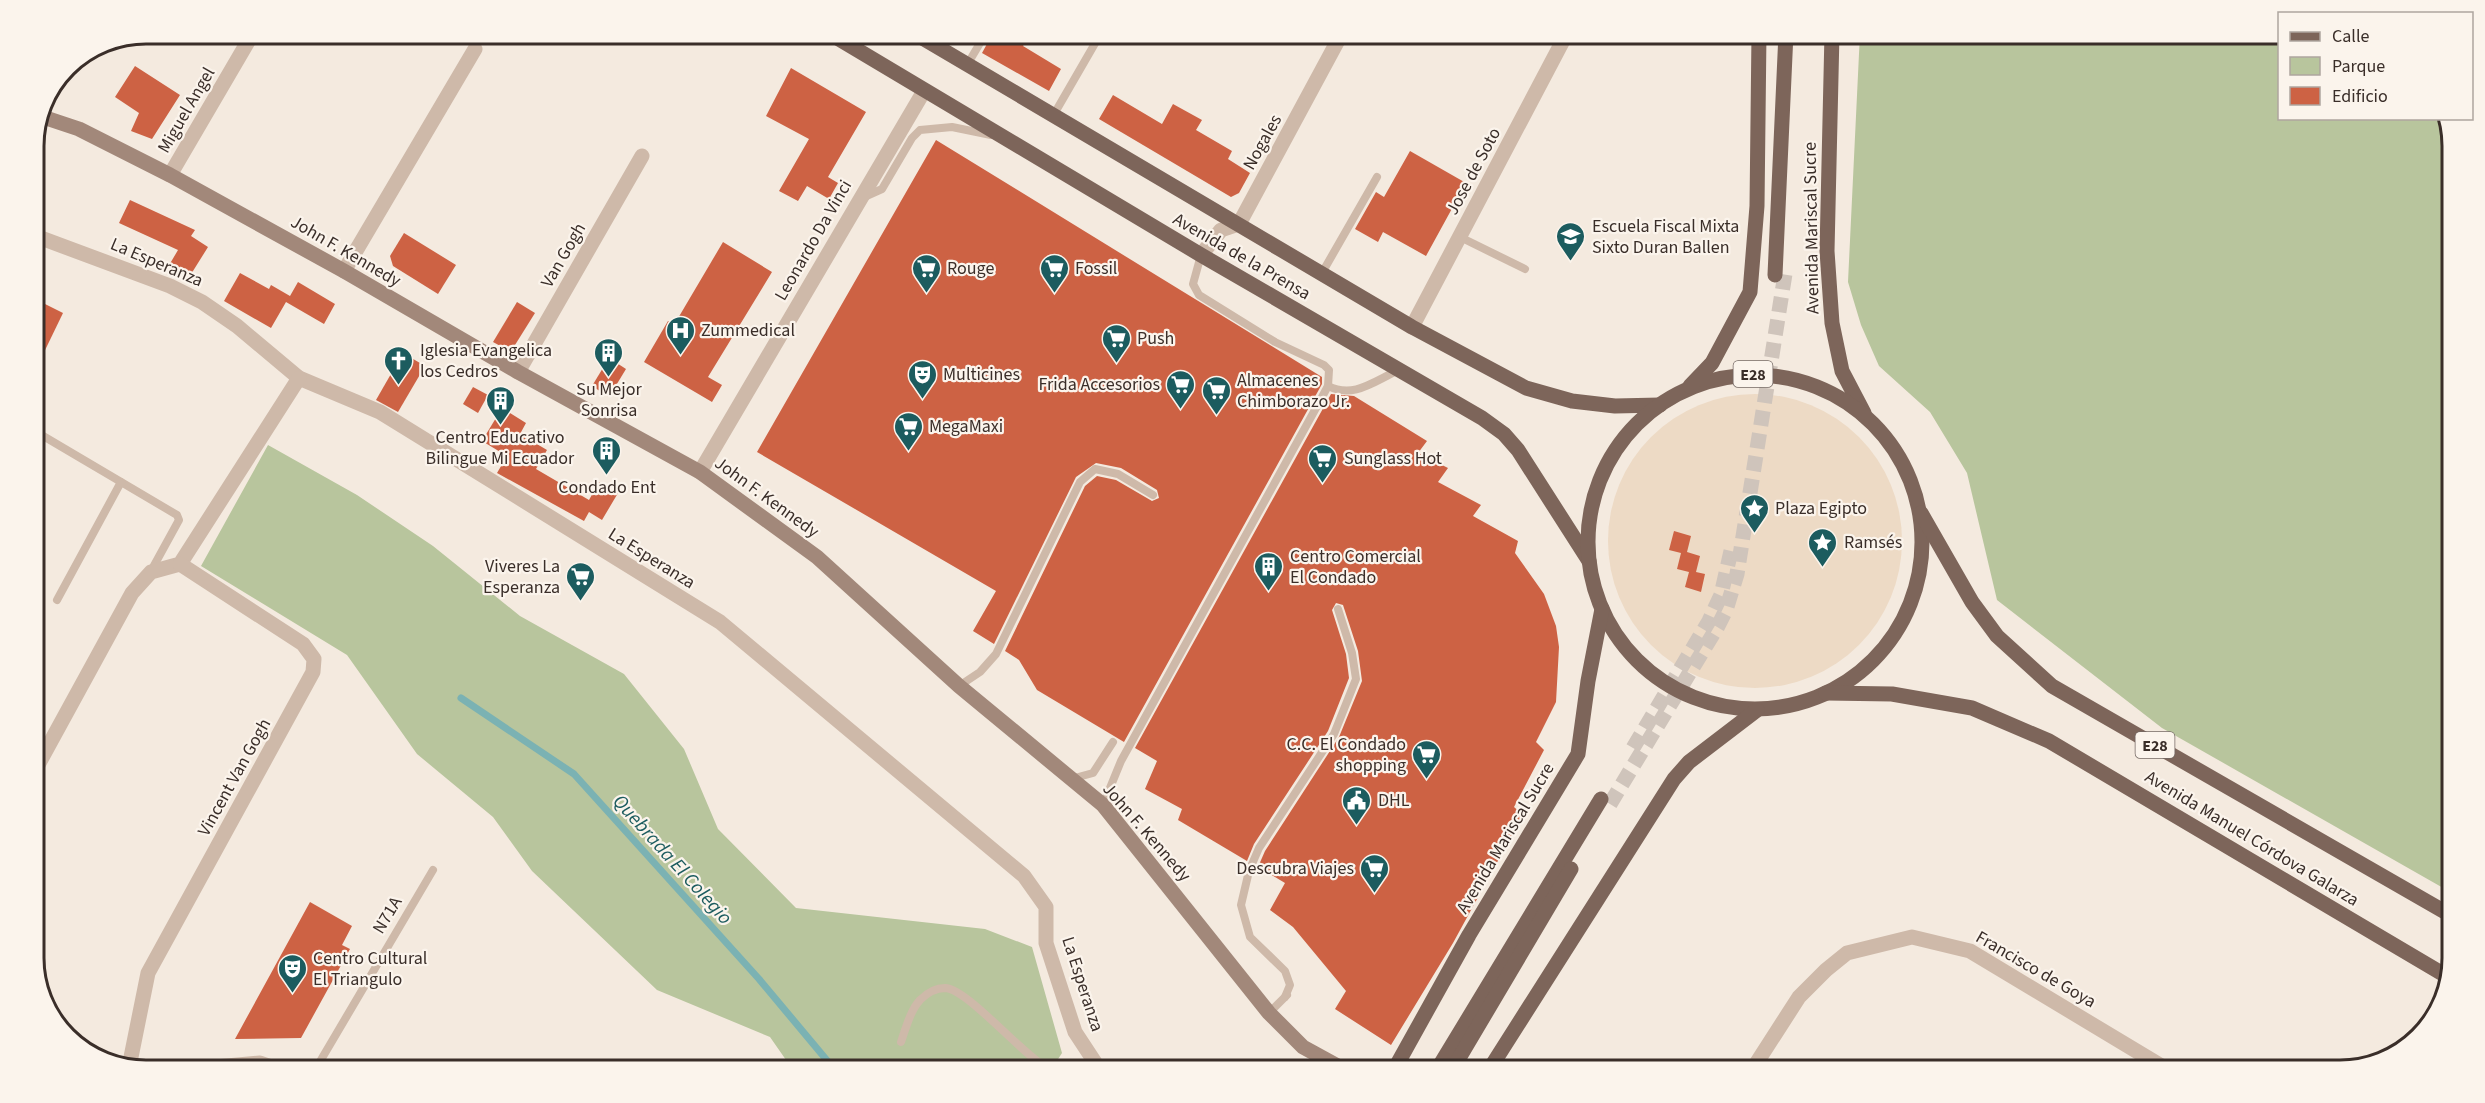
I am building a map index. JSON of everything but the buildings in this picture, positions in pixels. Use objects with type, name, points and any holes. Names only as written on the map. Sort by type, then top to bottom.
[{"type":"main road","name":"Avenida de la Prensa","points":[[847,44],[1201,255],[1482,418],[1504,434],[1518,450],[1589,561]]},
{"type":"main road","name":"Avenida de la Prensa","points":[[933,44],[1412,327],[1526,388],[1572,401],[1615,406],[1660,405]]},
{"type":"main road","points":[[1688,389],[1712,363],[1750,292],[1758,207],[1759,44]]},
{"type":"main road","name":"Avenida Mariscal Sucre","points":[[1786,44],[1780,274],[1794,44]]},
{"type":"main road","name":"Avenida Mariscal Sucre","points":[[1832,44],[1827,251],[1832,322],[1842,371],[1865,415]]},
{"type":"main road","name":"John F. Kennedy","points":[[47,118],[79,129],[170,175],[700,472],[817,557],[959,686],[1102,805],[1269,1013],[1303,1047],[1327,1060]]},
{"type":"main road","name":"E28","points":[[1749,374],[1780,376],[1810,384],[1839,397],[1865,415],[1893,450],[1907,474],[1918,508],[1922,545],[1917,582],[1904,617],[1884,648],[1864,668],[1826,693],[1792,705],[1757,710],[1717,705],[1679,692],[1640,663],[1621,642],[1602,609],[1589,561],[1589,525],[1601,479],[1611,458],[1632,428],[1660,405],[1688,389],[1718,379],[1749,374]]},
{"type":"main road","name":"Avenida Manuel Córdova Galarza","points":[[1918,508],[1972,602],[1997,636],[2052,686],[2442,910]]},
{"type":"main road","name":"Avenida Mariscal Sucre","points":[[1400,1060],[1469,935],[1578,754],[1588,681],[1602,609]]},
{"type":"main road","name":"Avenida Manuel Córdova Galarza","points":[[1826,693],[1892,694],[1972,708],[2049,741],[2441,973]]},
{"type":"main road","points":[[1495,1060],[1674,779],[1689,762],[1757,710]]},
{"type":"main road","points":[[1443,1060],[1605,802],[1458,1060]]},
{"type":"street","name":"Miguel Angel","points":[[170,175],[247,44]]},
{"type":"street","name":"Nogales","points":[[1239,224],[1336,44]]},
{"type":"street","name":"Jose de Soto","points":[[1412,327],[1561,44]]},
{"type":"street","points":[[344,271],[475,49]]},
{"type":"street","name":"Leonardo Da Vinci","points":[[700,472],[924,91]]},
{"type":"street","name":"Van Gogh","points":[[518,372],[642,156]]},
{"type":"street","points":[[1201,255],[1221,230],[1239,224]]},
{"type":"street","name":"La Esperanza","points":[[44,239],[170,286],[202,302],[237,326],[299,378],[380,412],[720,622],[1024,876],[1046,907],[1046,943],[1075,1032],[1090,1060]]},
{"type":"street","points":[[44,754],[132,593],[151,572],[180,564],[299,378]]},
{"type":"street","name":"Vincent Van Gogh","points":[[132,1059],[148,973],[314,672],[314,659],[303,644],[180,564]]},
{"type":"street","name":"Francisco de Goya","points":[[1758,1060],[1798,997],[1847,953],[1912,937],[1970,951],[2151,1060]]},
{"type":"lane","points":[[967,65],[979,44]]},
{"type":"lane","points":[[1053,116],[1095,44]]},
{"type":"lane","points":[[859,199],[882,189],[912,138],[920,130],[952,127],[1001,136]]},
{"type":"lane","points":[[1322,273],[1377,177]]},
{"type":"lane","points":[[1460,237],[1526,269]]},
{"type":"lane","points":[[1102,805],[1121,761],[1328,386],[1329,370],[1324,365],[1275,342],[1199,295],[1193,284],[1201,255]]},
{"type":"lane","points":[[1328,386],[1337,391],[1352,392],[1399,370]]},
{"type":"lane","points":[[44,439],[121,482],[178,518],[151,572]]},
{"type":"lane","points":[[959,686],[980,672],[996,654],[1060,520],[1080,482],[1088,474],[1095,469],[1118,474],[1153,495]]},
{"type":"lane","points":[[57,600],[121,482]]},
{"type":"lane","points":[[1269,1013],[1286,996],[1290,985],[1285,971],[1250,937],[1240,905],[1249,871],[1259,848],[1334,734],[1356,679],[1352,653],[1338,609]]},
{"type":"lane","points":[[1071,779],[1093,773],[1113,742]]},
{"type":"lane","name":"N71A","points":[[321,1060],[432,870]]},
{"type":"lane","points":[[900,1042],[919,1001],[931,991],[946,988],[962,994],[1035,1060]]},
{"type":"green space","points":[[1859,44],[2278,44],[2278,120],[2438,120],[2441,138],[2442,887],[2162,728],[1997,600],[1967,473],[1930,412],[1879,366],[1861,325],[1848,282]]},
{"type":"green space","points":[[268,445],[357,495],[433,546],[520,616],[624,674],[684,749],[718,829],[796,908],[985,929],[1032,947],[1062,1053],[1057,1060],[786,1060],[770,1037],[657,990],[532,871],[493,817],[417,754],[347,655],[201,566]]},
{"type":"shaded area","name":"Plaza Egipto","points":[[1755,394],[1784,397],[1811,405],[1837,419],[1859,437],[1877,459],[1891,485],[1899,512],[1902,541],[1899,570],[1891,597],[1877,623],[1859,645],[1837,663],[1811,677],[1784,685],[1755,688],[1726,685],[1699,677],[1673,663],[1651,645],[1633,623],[1619,597],[1611,570],[1608,541],[1611,512],[1619,485],[1633,459],[1651,437],[1673,419],[1699,405],[1726,397]]},
{"type":"waterway","name":"Quebrada El Colegio","points":[[461,698],[574,774],[759,979],[827,1060]]},
{"type":"tunnel","points":[[1610,804],[1726,610],[1737,574],[1785,274]]},
{"type":"tunnel","points":[[1633,748],[1709,621],[1721,595],[1731,551]]},
{"type":"place","name":"Escuela Fiscal Mixta Sixto Duran Ballen","points":[[1571,262]]},
{"type":"place","name":"Rouge","points":[[926,294]]},
{"type":"place","name":"Fossil","points":[[1054,294]]},
{"type":"place","name":"Zummedical","points":[[680,356]]},
{"type":"place","name":"Push","points":[[1116,364]]},
{"type":"place","name":"Su Mejor Sonrisa","points":[[609,378]]},
{"type":"place","name":"Iglesia Evangelica los Cedros","points":[[399,386]]},
{"type":"place","name":"Multicines","points":[[922,400]]},
{"type":"place","name":"Frida Accesorios","points":[[1181,410]]},
{"type":"place","name":"Almacenes Chimborazo Jr.","points":[[1216,416]]},
{"type":"place","name":"Centro Educativo Bilingue Mi Ecuador","points":[[500,426]]},
{"type":"place","name":"MegaMaxi","points":[[908,452]]},
{"type":"place","name":"Condado Ent","points":[[607,476]]},
{"type":"place","name":"Sunglass Hot","points":[[1323,484]]},
{"type":"place","name":"Plaza Egipto","points":[[1754,534]]},
{"type":"place","name":"Ramsés","points":[[1823,568]]},
{"type":"place","name":"Centro Comercial El Condado","points":[[1269,592]]},
{"type":"place","name":"Viveres La Esperanza","points":[[581,602]]},
{"type":"place","name":"C.C. El Condado shopping","points":[[1427,780]]},
{"type":"place","name":"DHL","points":[[1357,826]]},
{"type":"place","name":"Descubra Viajes","points":[[1375,894]]},
{"type":"place","name":"Centro Cultural El Triangulo","points":[[292,994]]}]
